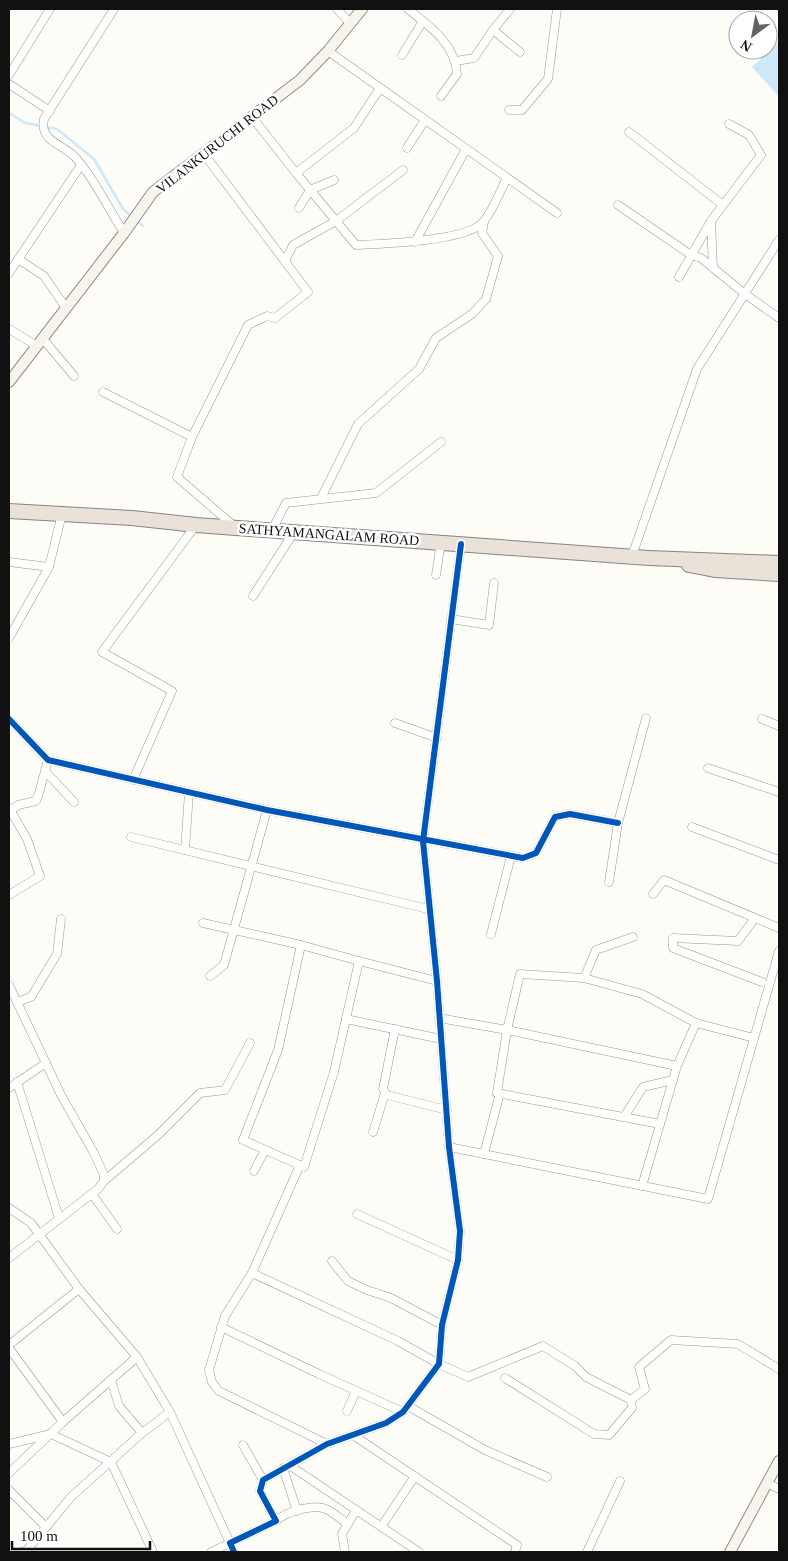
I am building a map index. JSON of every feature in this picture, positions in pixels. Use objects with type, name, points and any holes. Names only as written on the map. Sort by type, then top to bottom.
[{"type":"highway","name":"SATHYAMANGALAM ROAD","points":[[9,511],[132,518],[196,525],[632,556],[715,570],[779,574]]},
{"type":"highway","name":"SATHYAMANGALAM ROAD","points":[[649,558],[779,563]]},
{"type":"street","points":[[9,75],[50,9]]},
{"type":"street","points":[[114,9],[50,111],[43,128],[49,138],[73,155],[124,233]]},
{"type":"street","points":[[337,9],[350,23]]},
{"type":"street","name":"VILANKURUCHI ROAD","points":[[9,382],[124,233],[153,192],[300,80],[328,52],[362,9]]},
{"type":"street","points":[[408,9],[442,38],[456,62],[457,74],[440,96]]},
{"type":"street","points":[[456,62],[474,58],[510,9]]},
{"type":"street","points":[[509,110],[522,110],[548,79],[557,9]]},
{"type":"street","points":[[402,56],[423,21]]},
{"type":"street","points":[[493,30],[520,52]]},
{"type":"street","points":[[328,52],[557,213]]},
{"type":"street","points":[[9,84],[50,111]]},
{"type":"street","points":[[296,173],[354,128],[380,88]]},
{"type":"street","points":[[252,117],[356,245],[415,242],[474,231],[484,222]]},
{"type":"street","points":[[407,148],[425,120]]},
{"type":"street","points":[[679,277],[712,221],[761,155],[749,135],[729,124]]},
{"type":"street","points":[[629,132],[723,206]]},
{"type":"street","points":[[415,242],[466,149]]},
{"type":"street","points":[[204,154],[308,292],[275,318],[267,316],[248,325],[192,437],[177,477],[236,528]]},
{"type":"street","points":[[9,273],[80,165]]},
{"type":"street","points":[[285,261],[293,245],[336,221],[403,170]]},
{"type":"street","points":[[321,498],[358,424],[419,369],[436,338],[472,314],[486,299],[498,256],[482,233],[484,222],[507,178]]},
{"type":"street","points":[[299,208],[310,190],[334,180]]},
{"type":"street","points":[[618,205],[691,255],[701,258],[745,294],[778,316]]},
{"type":"street","points":[[712,221],[713,268]]},
{"type":"street","points":[[632,556],[697,369],[779,240]]},
{"type":"street","points":[[18,259],[44,276],[66,308]]},
{"type":"street","points":[[9,329],[40,343],[74,376]]},
{"type":"street","points":[[103,392],[192,437]]},
{"type":"street","points":[[272,530],[286,502],[376,493],[441,442]]},
{"type":"street","points":[[9,638],[49,567],[62,514]]},
{"type":"street","points":[[133,780],[172,691],[102,652],[196,525]]},
{"type":"street","points":[[253,596],[294,532]]},
{"type":"street","points":[[436,575],[441,542]]},
{"type":"street","points":[[263,1480],[327,1444],[386,1423],[406,1409],[439,1364],[442,1324],[458,1260],[460,1231],[450,1147],[437,981],[422,840],[437,738],[461,544]]},
{"type":"street","points":[[9,562],[49,567]]},
{"type":"street","points":[[452,618],[489,626],[494,583]]},
{"type":"street","points":[[9,718],[48,760],[266,810],[511,856],[523,858],[536,853],[555,817],[570,814],[618,823]]},
{"type":"street","points":[[609,882],[618,823],[646,718]]},
{"type":"street","points":[[762,719],[779,726]]},
{"type":"street","points":[[395,723],[437,738]]},
{"type":"street","points":[[9,895],[40,876],[27,839],[10,809],[36,800],[48,760]]},
{"type":"street","points":[[708,768],[779,792]]},
{"type":"street","points":[[45,771],[74,802]]},
{"type":"street","points":[[185,850],[189,792]]},
{"type":"street","points":[[210,976],[224,965],[266,810]]},
{"type":"street","points":[[692,827],[779,860]]},
{"type":"street","points":[[131,837],[428,908]]},
{"type":"street","points":[[490,934],[511,856]]},
{"type":"street","points":[[653,894],[664,880],[779,928]]},
{"type":"street","points":[[755,918],[738,941],[673,938],[673,948],[762,982]]},
{"type":"street","points":[[17,1002],[31,997],[58,954],[61,919]]},
{"type":"street","points":[[203,923],[301,945],[437,981]]},
{"type":"street","points":[[584,978],[596,950],[633,937]]},
{"type":"street","points":[[301,945],[278,1050],[243,1140],[304,1167],[334,1072],[359,961]]},
{"type":"street","points":[[450,1147],[708,1199],[779,951]]},
{"type":"street","points":[[660,1124],[497,1093],[506,1030],[520,974],[584,978],[642,994],[696,1023],[754,1038]]},
{"type":"street","points":[[9,985],[72,1116],[94,1153],[104,1175],[104,1181]]},
{"type":"street","points":[[439,1018],[677,1066]]},
{"type":"street","points":[[346,1019],[441,1039]]},
{"type":"street","points":[[642,1186],[677,1066],[696,1023]]},
{"type":"street","points":[[373,1132],[385,1092],[383,1089],[394,1029]]},
{"type":"street","points":[[9,1258],[92,1194],[104,1181],[158,1135],[200,1092],[225,1090],[250,1042]]},
{"type":"street","points":[[9,1088],[46,1063]]},
{"type":"street","points":[[624,1117],[643,1087],[673,1080]]},
{"type":"street","points":[[17,1082],[59,1218]]},
{"type":"street","points":[[385,1092],[387,1095],[447,1110]]},
{"type":"street","points":[[484,1154],[500,1093]]},
{"type":"street","points":[[254,1171],[265,1150]]},
{"type":"street","points":[[300,1165],[252,1273],[229,1307],[221,1327],[209,1370],[212,1382],[219,1391],[327,1444]]},
{"type":"street","points":[[92,1194],[117,1229]]},
{"type":"street","points":[[9,1208],[31,1223],[79,1289],[137,1357],[170,1412],[234,1552]]},
{"type":"street","points":[[357,1214],[458,1260]]},
{"type":"street","points":[[332,1261],[348,1282],[391,1298],[442,1324]]},
{"type":"street","points":[[252,1273],[398,1341],[439,1364],[468,1377],[543,1346],[575,1366],[586,1378],[631,1400]]},
{"type":"street","points":[[63,1422],[9,1346],[79,1289]]},
{"type":"street","points":[[221,1327],[356,1391],[406,1409],[485,1450],[547,1476]]},
{"type":"street","points":[[631,1400],[645,1389],[639,1367],[671,1340],[738,1344],[779,1369]]},
{"type":"street","points":[[9,1473],[63,1422],[137,1357]]},
{"type":"street","points":[[505,1378],[594,1434],[609,1436],[632,1408],[631,1400]]},
{"type":"street","points":[[111,1380],[119,1406],[142,1433]]},
{"type":"street","points":[[347,1410],[356,1391]]},
{"type":"street","points":[[22,1552],[27,1550],[71,1497],[142,1433],[170,1412]]},
{"type":"street","points":[[9,1444],[51,1434],[111,1462],[153,1552]]},
{"type":"street","points":[[353,1435],[517,1545],[514,1552]]},
{"type":"street","points":[[243,1445],[263,1480],[260,1491],[276,1521]]},
{"type":"street","points":[[730,1552],[779,1460]]},
{"type":"street","points":[[286,1467],[419,1552]]},
{"type":"street","points":[[286,1467],[298,1510]]},
{"type":"street","points":[[381,1527],[415,1476]]},
{"type":"street","points":[[587,1552],[620,1481]]},
{"type":"street","points":[[767,1483],[779,1489]]},
{"type":"street","points":[[9,1490],[46,1527]]},
{"type":"street","points":[[211,1552],[276,1521],[283,1515],[298,1510],[326,1509],[348,1524]]},
{"type":"street","points":[[345,1552],[342,1534],[356,1510]]},
{"type":"water","points":[[778,42],[779,97],[752,67],[759,60],[778,60]]},
{"type":"waterway","points":[[9,113],[25,123],[57,129],[94,159],[123,209],[132,217]]},
{"type":"waterway","points":[[136,220],[143,226]]},
{"type":"cycle path","points":[[234,1552],[230,1543],[276,1521],[260,1491],[263,1480],[327,1444],[386,1423],[403,1412],[439,1364],[442,1325],[458,1260],[460,1231],[449,1147],[437,981],[423,841],[461,544]]},
{"type":"cycle path","points":[[9,719],[48,760],[267,810],[523,858],[536,853],[555,817],[570,814],[618,823]]}]
